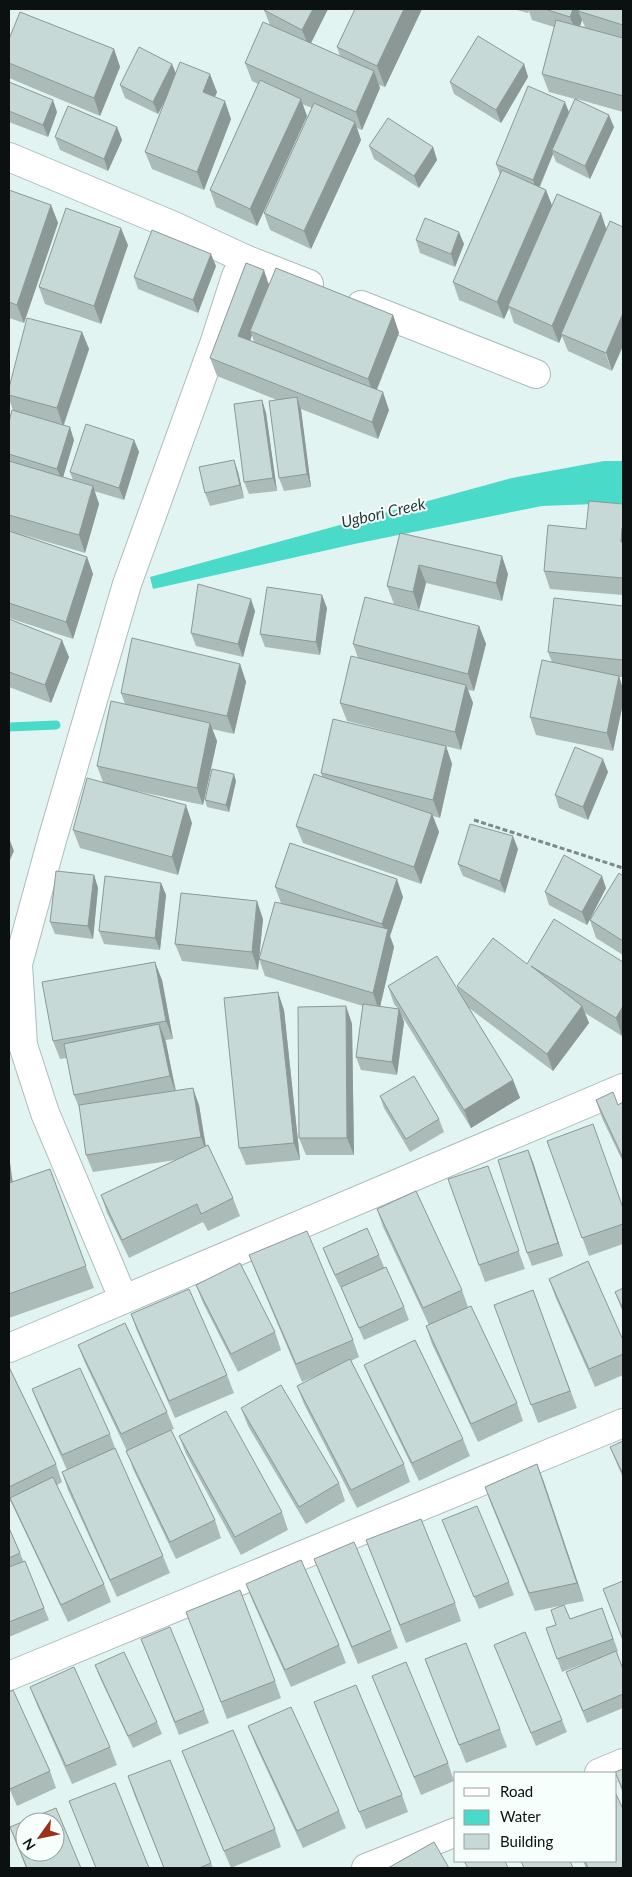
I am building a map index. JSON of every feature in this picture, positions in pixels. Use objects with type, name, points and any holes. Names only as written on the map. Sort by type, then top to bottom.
[{"type":"street","points":[[9,157],[174,226],[245,259],[536,374]]},
{"type":"street","points":[[123,1298],[45,1112],[23,1044],[18,964],[52,840],[127,584],[236,276],[245,259]]},
{"type":"street","points":[[9,1348],[123,1298],[623,1088]]},
{"type":"street","points":[[9,1676],[623,1423]]},
{"type":"street","points":[[601,1772],[623,1763]]},
{"type":"street","points":[[366,1868],[454,1833]]},
{"type":"path","points":[[474,820],[623,868]]},
{"type":"water","points":[[604,461],[623,461],[623,503],[542,506],[359,543],[153,589],[150,577],[512,478]]},
{"type":"building","points":[[265,9],[313,9],[302,30]]},
{"type":"building","points":[[355,9],[404,9],[377,66],[337,47]]},
{"type":"building","points":[[545,9],[573,9],[570,17]]},
{"type":"building","points":[[579,9],[623,9],[623,25],[578,11]]},
{"type":"building","points":[[20,12],[114,49],[94,98],[9,63],[9,39]]},
{"type":"building","points":[[556,20],[623,38],[623,96],[542,74]]},
{"type":"building","points":[[263,22],[374,71],[356,112],[245,63]]},
{"type":"building","points":[[478,36],[524,64],[496,110],[450,82]]},
{"type":"building","points":[[139,47],[172,64],[153,102],[120,85]]},
{"type":"building","points":[[180,62],[210,74],[203,92],[225,101],[197,172],[145,152]]},
{"type":"building","points":[[260,80],[301,99],[250,209],[210,190]]},
{"type":"building","points":[[9,82],[53,100],[43,125],[9,111]]},
{"type":"building","points":[[528,86],[565,102],[533,180],[496,164]]},
{"type":"building","points":[[575,99],[609,115],[585,166],[552,150]]},
{"type":"building","points":[[314,103],[355,122],[304,231],[264,213]]},
{"type":"building","points":[[68,106],[117,127],[104,159],[55,137]]},
{"type":"building","points":[[388,118],[433,147],[414,176],[369,146]]},
{"type":"building","points":[[502,170],[546,190],[497,302],[453,282]]},
{"type":"building","points":[[9,190],[51,205],[17,305],[9,302]]},
{"type":"building","points":[[557,194],[601,213],[552,326],[508,306]]},
{"type":"building","points":[[66,208],[121,228],[94,306],[39,287]]},
{"type":"building","points":[[425,218],[459,232],[451,254],[416,240]]},
{"type":"building","points":[[610,221],[623,227],[623,313],[606,353],[561,334]]},
{"type":"building","points":[[152,230],[211,254],[193,300],[134,277]]},
{"type":"building","points":[[246,263],[264,270],[238,336],[383,392],[372,422],[210,358]]},
{"type":"building","points":[[276,268],[393,315],[368,379],[250,331]]},
{"type":"building","points":[[27,318],[82,332],[57,408],[9,395],[9,388]]},
{"type":"building","points":[[297,397],[307,474],[279,478],[269,401]]},
{"type":"building","points":[[262,400],[273,478],[244,482],[234,404]]},
{"type":"building","points":[[12,410],[70,427],[57,469],[9,454],[9,422]]},
{"type":"building","points":[[86,424],[134,440],[119,488],[70,472]]},
{"type":"building","points":[[234,460],[240,485],[205,493],[199,467]]},
{"type":"building","points":[[9,461],[93,486],[79,535],[9,515]]},
{"type":"building","points":[[589,501],[623,504],[621,542],[623,542],[623,578],[544,571],[548,525],[586,529]]},
{"type":"building","points":[[9,531],[87,557],[66,622],[9,603]]},
{"type":"building","points":[[400,533],[502,556],[496,583],[419,565],[413,592],[387,586]]},
{"type":"building","points":[[198,584],[251,599],[238,644],[191,633]]},
{"type":"building","points":[[267,587],[322,595],[316,642],[260,634]]},
{"type":"building","points":[[365,597],[479,626],[468,674],[353,644]]},
{"type":"building","points":[[554,598],[623,606],[623,660],[548,652]]},
{"type":"building","points":[[9,619],[62,640],[45,685],[9,672]]},
{"type":"building","points":[[132,638],[240,664],[227,716],[121,693]]},
{"type":"building","points":[[351,656],[466,685],[455,732],[340,703]]},
{"type":"building","points":[[542,660],[619,676],[607,733],[530,717]]},
{"type":"building","points":[[111,701],[210,723],[197,788],[97,766]]},
{"type":"building","points":[[333,719],[446,746],[433,800],[321,773]]},
{"type":"building","points":[[575,747],[603,759],[583,807],[555,795]]},
{"type":"building","points":[[212,769],[234,774],[226,805],[205,800]]},
{"type":"building","points":[[314,774],[432,814],[414,867],[296,826]]},
{"type":"building","points":[[87,778],[186,805],[172,857],[73,830]]},
{"type":"building","points":[[470,824],[513,836],[500,881],[458,864]]},
{"type":"building","points":[[290,843],[397,879],[382,924],[275,887]]},
{"type":"building","points":[[564,855],[602,876],[582,912],[545,892]]},
{"type":"building","points":[[56,871],[94,875],[88,926],[50,922]]},
{"type":"building","points":[[619,873],[623,876],[623,941],[590,920]]},
{"type":"building","points":[[105,876],[161,883],[155,938],[99,931]]},
{"type":"building","points":[[181,893],[257,901],[252,952],[175,944]]},
{"type":"building","points":[[275,902],[388,929],[373,993],[259,959]]},
{"type":"building","points":[[554,919],[623,962],[623,1006],[616,1018],[531,966],[582,1006],[547,1054],[457,986],[493,938],[527,964]]},
{"type":"building","points":[[437,956],[513,1080],[464,1110],[388,986]]},
{"type":"building","points":[[155,962],[166,1021],[53,1041],[42,982]]},
{"type":"building","points":[[278,992],[294,1143],[239,1148],[224,998]]},
{"type":"building","points":[[363,1004],[399,1009],[392,1062],[356,1057]]},
{"type":"building","points":[[346,1006],[347,1138],[299,1138],[298,1007]]},
{"type":"building","points":[[159,1024],[170,1076],[74,1095],[64,1044]]},
{"type":"building","points":[[414,1076],[439,1119],[406,1139],[380,1096]]},
{"type":"building","points":[[193,1088],[201,1137],[86,1155],[79,1105]]},
{"type":"building","points":[[613,1092],[618,1105],[623,1102],[623,1158],[596,1100]]},
{"type":"building","points":[[593,1124],[623,1208],[623,1224],[582,1238],[547,1141]]},
{"type":"building","points":[[208,1145],[233,1198],[201,1214],[197,1204],[122,1240],[101,1195]]},
{"type":"building","points":[[528,1150],[558,1243],[527,1253],[498,1160]]},
{"type":"building","points":[[488,1166],[519,1251],[479,1265],[448,1179]]},
{"type":"building","points":[[50,1169],[86,1266],[9,1294],[9,1183]]},
{"type":"building","points":[[416,1191],[462,1290],[423,1308],[377,1209]]},
{"type":"building","points":[[367,1228],[379,1255],[335,1275],[323,1248]]},
{"type":"building","points":[[307,1231],[353,1340],[296,1364],[249,1255]]},
{"type":"building","points":[[588,1261],[623,1340],[623,1354],[589,1369],[549,1279]]},
{"type":"building","points":[[240,1263],[275,1332],[231,1354],[196,1285]]},
{"type":"building","points":[[386,1267],[404,1307],[359,1328],[341,1287]]},
{"type":"building","points":[[623,1288],[623,1309],[615,1292]]},
{"type":"building","points":[[189,1289],[227,1375],[169,1401],[131,1314]]},
{"type":"building","points":[[533,1290],[570,1391],[531,1405],[494,1305]]},
{"type":"building","points":[[471,1306],[517,1403],[471,1424],[426,1326]]},
{"type":"building","points":[[125,1323],[167,1412],[121,1434],[78,1345]]},
{"type":"building","points":[[415,1340],[463,1439],[412,1463],[364,1365]]},
{"type":"building","points":[[350,1359],[404,1464],[351,1490],[297,1386]]},
{"type":"building","points":[[9,1367],[56,1464],[9,1487]]},
{"type":"building","points":[[80,1368],[110,1434],[62,1455],[32,1389]]},
{"type":"building","points":[[281,1385],[339,1483],[299,1507],[241,1408]]},
{"type":"building","points":[[226,1411],[282,1512],[235,1537],[179,1436]]},
{"type":"building","points":[[171,1430],[215,1520],[170,1542],[126,1451]]},
{"type":"building","points":[[623,1441],[623,1474],[610,1447]]},
{"type":"building","points":[[115,1448],[163,1556],[110,1580],[62,1472]]},
{"type":"building","points":[[537,1464],[577,1583],[529,1593],[485,1487]]},
{"type":"building","points":[[53,1477],[104,1584],[61,1605],[10,1498]]},
{"type":"building","points":[[477,1506],[509,1582],[474,1597],[442,1520]]},
{"type":"building","points":[[421,1519],[455,1603],[400,1625],[366,1540]]},
{"type":"building","points":[[9,1528],[20,1553],[9,1558]]},
{"type":"building","points":[[354,1542],[391,1630],[352,1647],[314,1559]]},
{"type":"building","points":[[301,1560],[339,1645],[285,1670],[246,1584]]},
{"type":"building","points":[[25,1561],[44,1608],[9,1622],[9,1567]]},
{"type":"building","points":[[623,1581],[623,1640],[603,1589]]},
{"type":"building","points":[[240,1590],[275,1681],[221,1702],[186,1612]]},
{"type":"building","points":[[564,1605],[570,1619],[602,1608],[613,1639],[557,1659],[546,1628],[556,1625],[551,1610]]},
{"type":"building","points":[[170,1627],[204,1710],[175,1722],[141,1639]]},
{"type":"building","points":[[525,1632],[562,1720],[531,1733],[494,1645]]},
{"type":"building","points":[[466,1643],[500,1729],[459,1745],[425,1659]]},
{"type":"building","points":[[616,1651],[623,1669],[623,1694],[583,1711],[566,1672]]},
{"type":"building","points":[[124,1652],[157,1722],[128,1736],[95,1665]]},
{"type":"building","points":[[406,1662],[448,1763],[414,1777],[372,1676]]},
{"type":"building","points":[[74,1667],[110,1747],[66,1766],[30,1687]]},
{"type":"building","points":[[356,1685],[402,1795],[359,1812],[314,1702]]},
{"type":"building","points":[[13,1690],[50,1771],[10,1789],[9,1692]]},
{"type":"building","points":[[291,1707],[339,1811],[297,1831],[248,1726]]},
{"type":"building","points":[[233,1730],[275,1829],[224,1851],[182,1751]]},
{"type":"building","points":[[170,1760],[211,1863],[199,1868],[164,1868],[128,1776]]},
{"type":"building","points":[[623,1769],[623,1790],[617,1772],[615,1772]]},
{"type":"building","points":[[115,1783],[149,1868],[96,1868],[69,1801]]},
{"type":"building","points":[[617,1796],[623,1809],[623,1868],[588,1868],[585,1862],[617,1862]]},
{"type":"building","points":[[56,1808],[58,1812],[46,1812]]},
{"type":"building","points":[[15,1825],[15,1839],[10,1827]]},
{"type":"building","points":[[65,1830],[81,1868],[27,1868],[25,1862],[65,1862]]},
{"type":"building","points":[[434,1842],[449,1868],[388,1868]]},
{"type":"building","points":[[465,1862],[505,1862],[508,1868],[468,1868]]},
{"type":"building","points":[[521,1862],[570,1862],[573,1868],[524,1868]]},
{"type":"waterway","points":[[9,727],[56,725]]},
{"type":"water label","name":"Ugbori Creek","points":[[383,512]]}]
